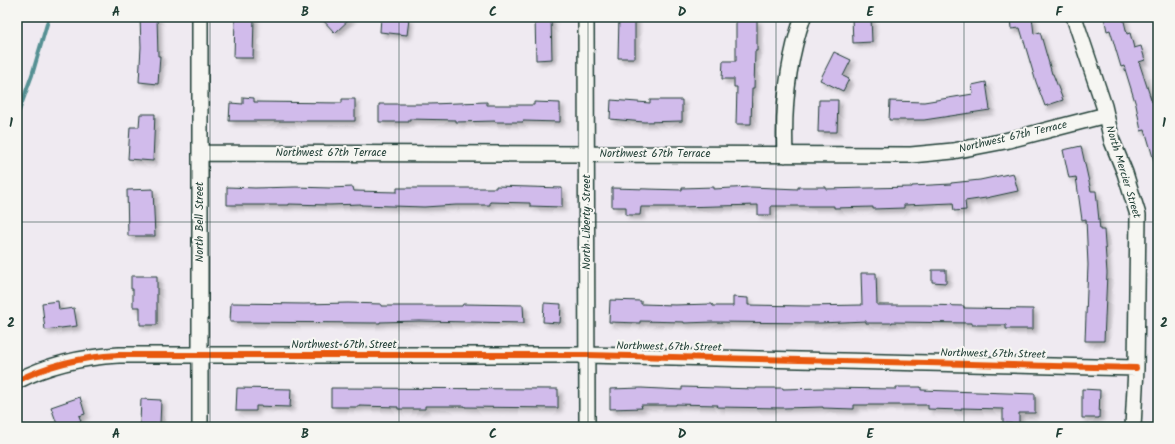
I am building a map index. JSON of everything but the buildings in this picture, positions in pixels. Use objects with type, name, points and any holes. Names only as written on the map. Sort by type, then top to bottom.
[{"type":"street","name":"North Bell Street","points":[[200,17],[200,427]]},
{"type":"street","name":"North Liberty Street","points":[[586,17],[587,427]]},
{"type":"street","points":[[785,155],[784,129],[786,93],[792,58],[803,17]]},
{"type":"street","name":"North Mercier Street","points":[[1074,17],[1104,106],[1112,141],[1125,173],[1138,215],[1136,368],[1133,427]]},
{"type":"street","name":"Northwest 67th Terrace","points":[[200,153],[911,155],[953,151],[1005,141],[1106,115]]},
{"type":"street","name":"Northwest 67th Street","points":[[17,381],[42,369],[74,360],[96,356],[587,355],[1136,368]]},
{"type":"waterway","points":[[17,116],[32,75],[49,17]]},
{"type":"cycle path","points":[[17,381],[41,370],[66,362],[119,355],[587,355],[1136,368]]}]
